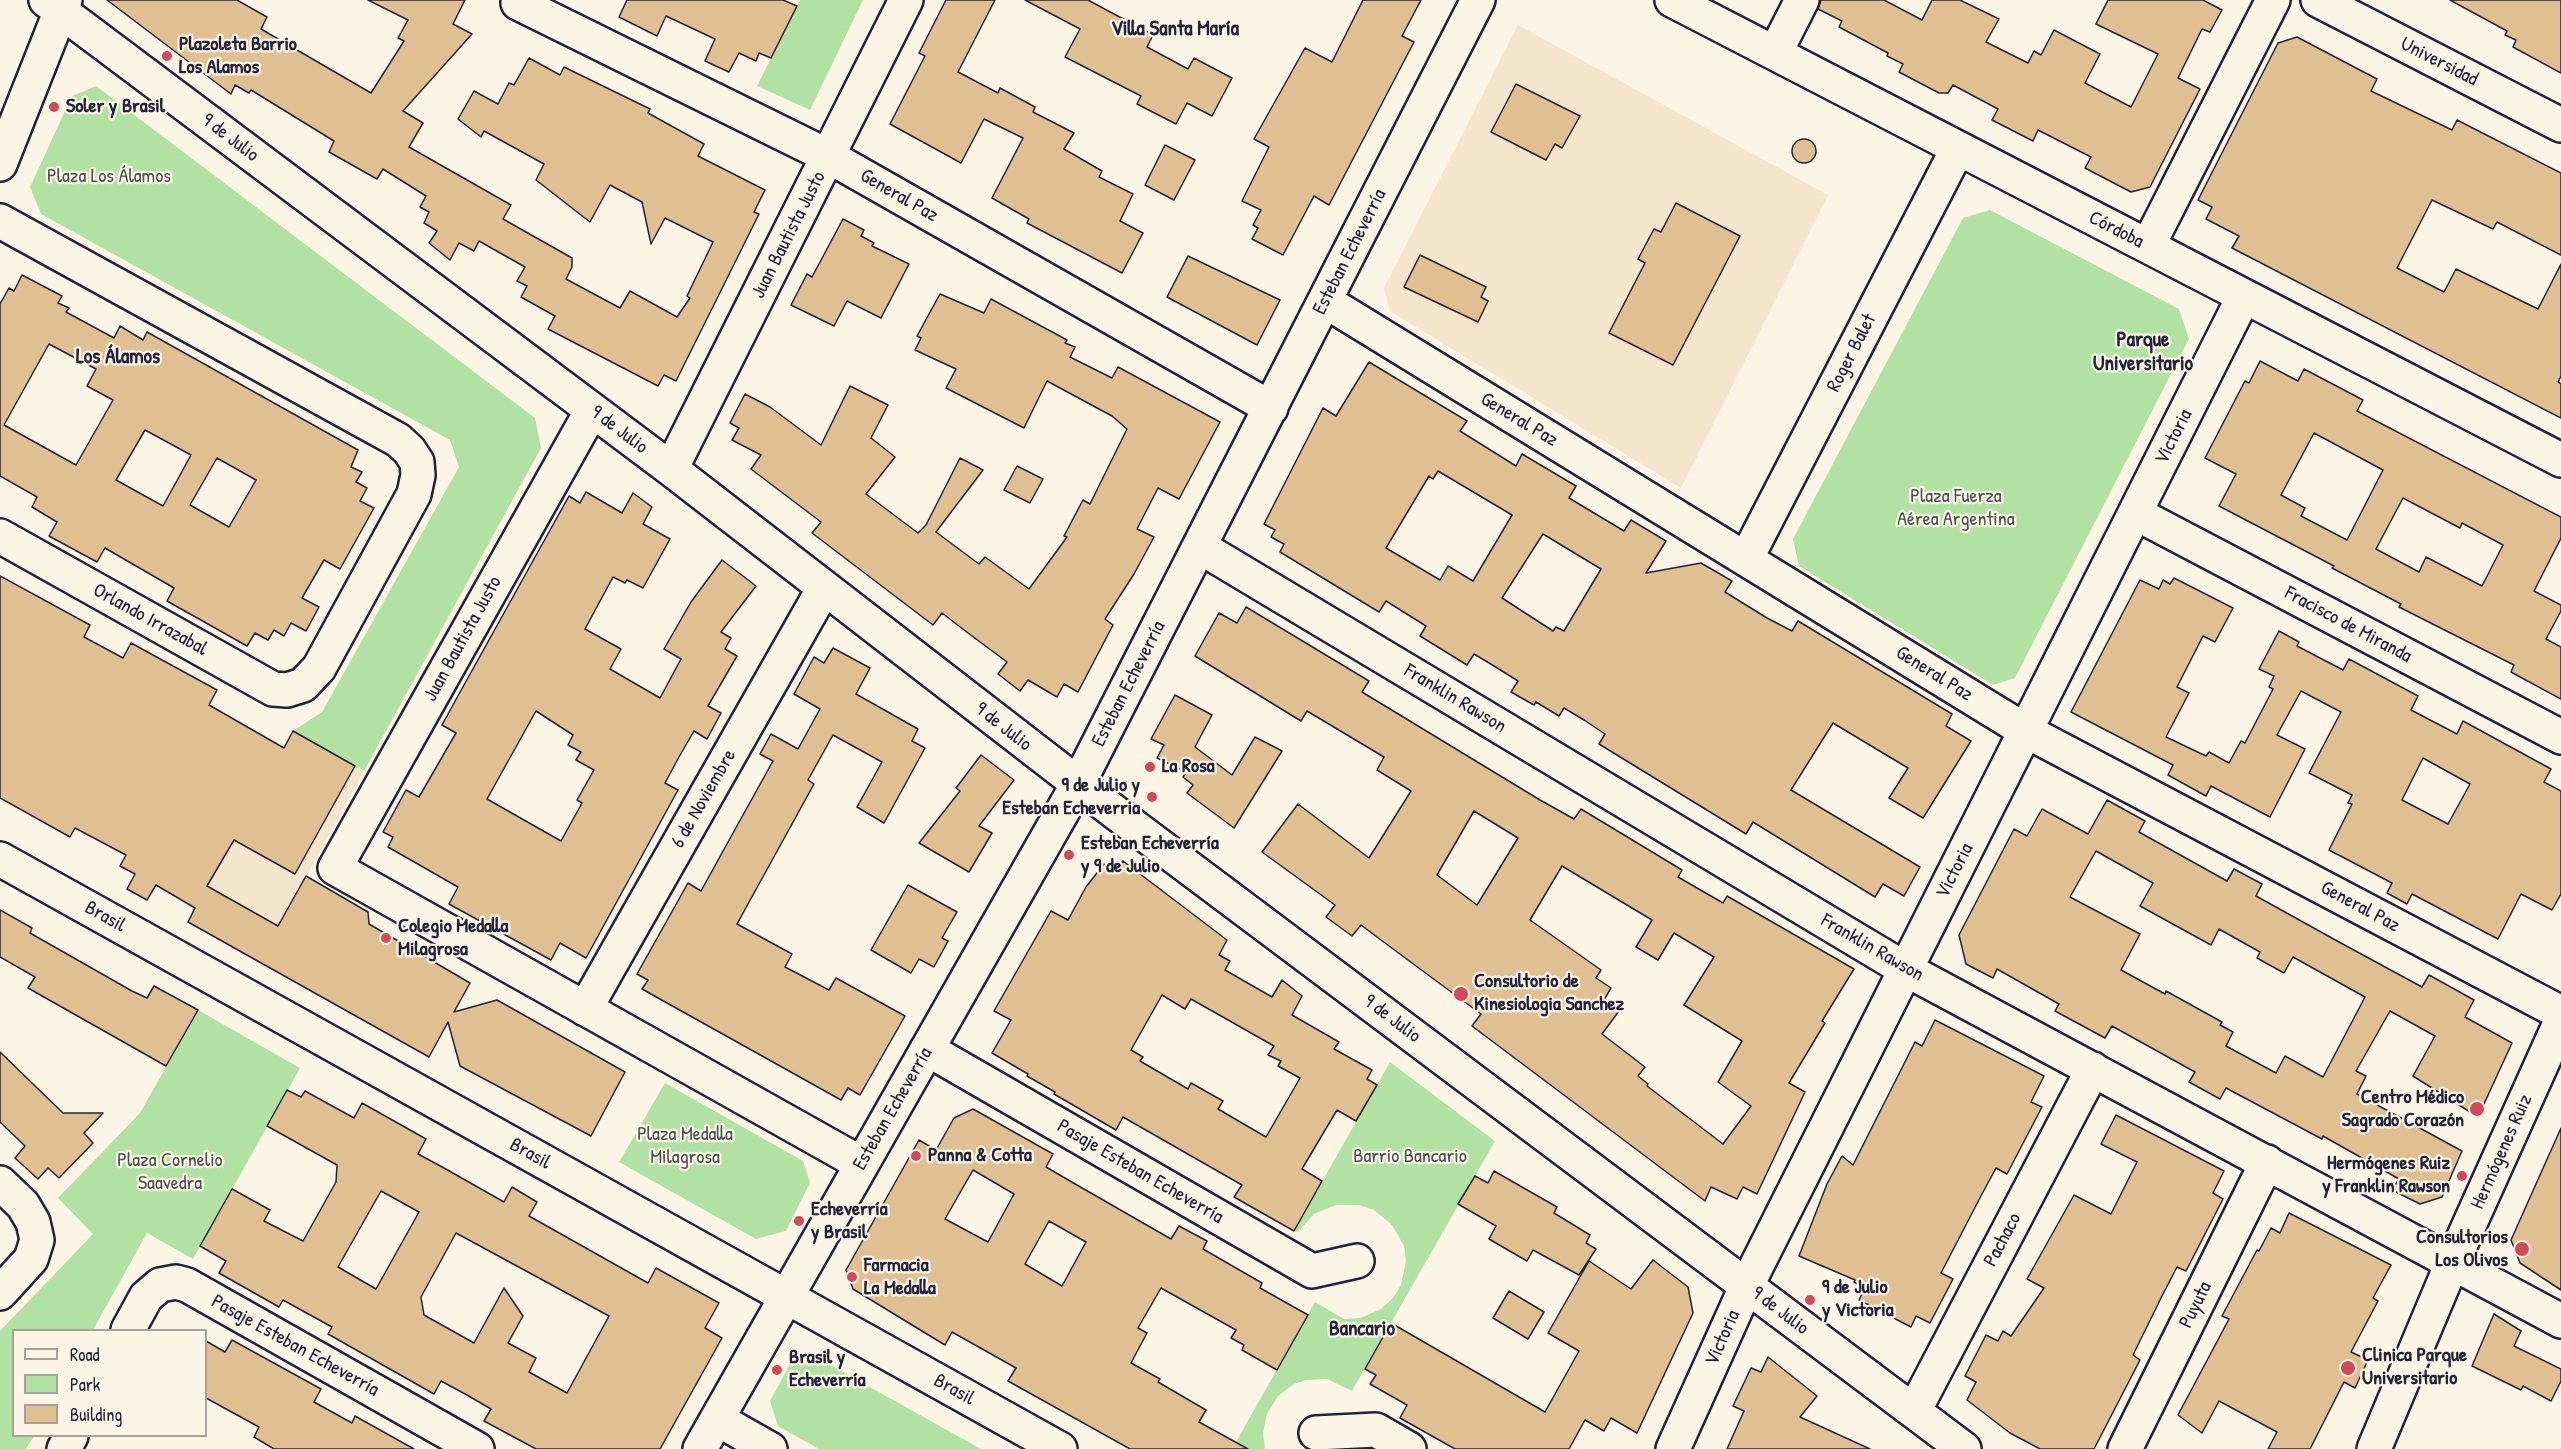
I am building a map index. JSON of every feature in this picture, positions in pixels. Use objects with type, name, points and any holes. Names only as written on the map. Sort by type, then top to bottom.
[{"type":"street","name":"Juan Bautista Justo","points":[[671,469],[906,0]]},
{"type":"street","name":"Esteban Echeverría","points":[[700,1449],[1078,784],[1478,0]]},
{"type":"street","name":"Córdoba","points":[[1672,0],[2561,460]]},
{"type":"street","points":[[1775,53],[1802,0]]},
{"type":"street","points":[[2148,246],[2273,0]]},
{"type":"street","name":"Universidad","points":[[2318,0],[2561,125]]},
{"type":"street","name":"General Paz","points":[[518,1],[828,156],[1271,408]]},
{"type":"street","points":[[0,164],[58,4]]},
{"type":"street","name":"9 de Julio","points":[[58,4],[671,469],[1078,784],[1965,1449]]},
{"type":"street","name":"Roger Balet","points":[[1746,559],[1958,148]]},
{"type":"street","name":"Orlando Irrazabal","points":[[0,221],[398,440],[410,450],[417,462],[417,484],[414,494],[319,668],[303,685],[287,690],[273,689],[0,536]]},
{"type":"street","name":"Victoria","points":[[1673,1449],[1747,1285],[2244,296]]},
{"type":"street","name":"General Paz","points":[[1325,301],[2025,730],[2561,1013]]},
{"type":"street","name":"Juan Bautista Justo","points":[[585,1009],[335,868],[592,410]]},
{"type":"street","name":"Fracisco de Miranda","points":[[2135,513],[2561,736]]},
{"type":"street","name":"Franklin Rawson","points":[[1200,547],[1905,969],[2453,1261],[2561,1321]]},
{"type":"street","name":"6 de Noviembre","points":[[585,1009],[824,588]]},
{"type":"street","name":"Brasil","points":[[0,859],[1060,1449]]},
{"type":"street","points":[[585,1009],[862,1164]]},
{"type":"street","name":"Hermógenes Ruiz","points":[[2374,1449],[2453,1261],[2561,1021]]},
{"type":"street","name":"Pasaje Esteban Echeverría","points":[[927,1049],[1312,1271],[1357,1260]]},
{"type":"street","name":"Pachaco","points":[[1914,1411],[2093,1069]]},
{"type":"street","name":"Puyuta","points":[[2125,1449],[2267,1162]]},
{"type":"street","points":[[0,1183],[23,1204],[33,1222],[37,1240],[31,1259],[0,1293]]},
{"type":"street","name":"Pasaje Esteban Echeverría","points":[[129,1329],[146,1297],[160,1285],[176,1282],[187,1285],[477,1449]]},
{"type":"street","points":[[717,1419],[770,1449]]},
{"type":"street","points":[[1316,1433],[1376,1430],[1409,1449]]},
{"type":"shaded area","points":[[1518,25],[1828,195],[1681,488],[1390,311],[1384,288]]},
{"type":"shaded area","points":[[293,731],[364,771],[306,877],[369,925],[452,972],[409,1045],[188,922]]},
{"type":"green space","points":[[800,0],[863,0],[810,110],[757,86]]},
{"type":"green space","name":"Plaza Los Álamos","points":[[96,86],[535,418],[541,448],[364,771],[293,731],[322,712],[459,467],[450,440],[41,214],[30,187],[72,96]]},
{"type":"green space","name":"Plaza Fuerza Aérea Argentina","points":[[1990,210],[2179,309],[2189,339],[2015,678],[1993,685],[1799,566],[1793,539],[1963,218]]},
{"type":"green space","name":"Plaza Cornelio Saavedra","points":[[198,1010],[300,1068],[193,1259],[147,1233],[94,1329],[12,1329],[12,1437],[33,1437],[26,1449],[0,1449],[0,1331],[93,1234],[58,1198],[140,1113]]},
{"type":"green space","name":"Barrio Bancario","points":[[1390,1062],[1495,1141],[1352,1391],[1327,1379],[1306,1380],[1294,1384],[1278,1396],[1267,1414],[1263,1433],[1265,1449],[1232,1449],[1315,1302],[1344,1319],[1360,1318],[1381,1309],[1393,1298],[1401,1285],[1406,1261],[1404,1246],[1392,1225],[1374,1210],[1359,1205],[1336,1205],[1314,1214],[1298,1232],[1294,1231]]},
{"type":"green space","name":"Plaza Medalla Milagrosa","points":[[665,1083],[803,1161],[810,1183],[786,1231],[756,1239],[619,1162]]},
{"type":"green space","points":[[816,1357],[981,1449],[819,1449],[778,1426],[770,1401],[790,1364]]},
{"type":"building","points":[[107,0],[237,0],[267,17],[261,29],[371,93],[404,41],[398,38],[408,20],[368,0],[465,0],[453,24],[472,34],[403,111],[423,123],[409,147],[511,205],[503,219],[572,258],[572,267],[566,279],[620,308],[630,291],[677,317],[690,298],[687,296],[713,242],[665,218],[651,244],[642,202],[610,185],[590,222],[536,180],[544,164],[484,131],[481,137],[458,119],[474,91],[498,104],[509,83],[514,85],[529,58],[560,75],[564,67],[650,109],[648,113],[704,144],[698,156],[765,190],[754,212],[759,214],[676,381],[664,375],[658,386],[548,329],[555,316],[521,297],[527,286],[517,281],[525,267],[479,241],[474,251],[459,243],[450,260],[429,243],[437,231],[424,223],[429,212],[420,207],[426,196],[383,169],[377,179],[329,152],[334,141],[251,90],[249,93],[235,85],[231,94]]},
{"type":"building","points":[[627,0],[783,0],[797,6],[771,58],[759,53],[756,61],[739,53],[729,72],[705,61],[715,39],[666,16],[657,36],[619,17]]},
{"type":"building","points":[[946,0],[995,0],[958,72],[998,93],[1000,88],[1035,107],[1033,112],[1074,133],[1064,149],[1102,171],[1099,177],[1133,194],[1120,221],[1143,233],[1122,273],[1027,223],[1029,219],[992,198],[1023,138],[984,119],[961,163],[890,124],[925,56],[919,53]]},
{"type":"building","points":[[1025,0],[1088,0],[1153,35],[1147,47],[1188,69],[1194,58],[1232,78],[1212,116],[1187,103],[1176,124],[1137,104],[1141,96],[1065,57],[1080,29]]},
{"type":"building","points":[[1363,0],[1421,0],[1402,36],[1414,42],[1329,205],[1314,196],[1283,255],[1252,239],[1258,228],[1253,225],[1261,210],[1242,201],[1269,147],[1254,139],[1305,48],[1332,62]]},
{"type":"building","points":[[1821,0],[1884,0],[1922,20],[1932,0],[1960,0],[1999,19],[1986,42],[2028,63],[2034,51],[2041,55],[2054,30],[2100,54],[2085,83],[2131,107],[2158,54],[2096,24],[2108,0],[2203,0],[2222,10],[2210,32],[2202,29],[2178,78],[2200,89],[2150,187],[2131,192],[2085,168],[2091,157],[2038,130],[2033,141],[1992,120],[1998,109],[1953,85],[1948,93],[1939,93],[1899,72],[1903,64],[1887,56],[1888,53],[1839,27],[1842,21],[1818,9]]},
{"type":"building","points":[[2450,0],[2561,0],[2561,73],[2513,47],[2516,40],[2505,35],[2507,31]]},
{"type":"building","points":[[2297,37],[2377,79],[2371,91],[2452,130],[2457,120],[2561,173],[2561,255],[2497,222],[2493,229],[2432,200],[2397,268],[2444,292],[2456,269],[2538,309],[2561,264],[2561,376],[2558,382],[2561,384],[2561,418],[2232,248],[2239,236],[2206,219],[2212,207],[2198,200],[2278,43]]},
{"type":"building","points":[[1516,84],[1580,116],[1562,148],[1555,144],[1546,160],[1491,132]]},
{"type":"building","points":[[1804,139],[1809,140],[1815,146],[1815,156],[1809,162],[1804,163],[1799,162],[1793,156],[1792,151],[1793,146],[1799,140]]},
{"type":"building","points":[[1165,145],[1195,160],[1174,200],[1145,185]]},
{"type":"building","points":[[1676,203],[1740,236],[1673,365],[1609,333],[1645,263],[1638,259],[1654,229],[1661,232]]},
{"type":"building","points":[[843,219],[864,230],[861,236],[874,243],[872,246],[909,264],[881,318],[847,301],[834,326],[791,305],[807,274],[812,277]]},
{"type":"building","points":[[1420,255],[1486,287],[1481,297],[1488,301],[1478,322],[1404,287]]},
{"type":"building","points":[[1188,256],[1280,300],[1257,345],[1167,297]]},
{"type":"building","points":[[22,275],[62,296],[58,303],[69,308],[66,312],[114,338],[120,326],[143,340],[147,332],[358,450],[351,467],[362,472],[356,482],[367,488],[360,501],[374,508],[340,569],[324,560],[302,598],[319,607],[306,631],[291,623],[284,636],[274,630],[268,640],[255,633],[247,646],[167,601],[174,588],[105,548],[97,562],[49,536],[57,522],[32,507],[37,497],[0,476],[0,304],[9,288],[14,291]],"holes":[[[49,344],[96,369],[87,386],[113,400],[76,465],[4,425]],[[145,430],[191,455],[163,506],[116,480]],[[217,458],[256,480],[229,527],[190,505]]]},
{"type":"building","points":[[940,294],[984,313],[991,299],[1067,340],[1065,343],[1075,347],[1070,357],[1112,378],[1118,367],[1220,422],[1179,499],[1158,488],[1137,529],[1154,537],[1134,574],[1105,619],[1113,625],[1078,692],[1064,684],[1057,697],[1028,680],[1020,691],[998,674],[1007,662],[942,613],[933,625],[812,533],[821,522],[751,469],[761,455],[732,440],[739,428],[730,423],[745,394],[770,407],[821,445],[850,386],[888,405],[871,438],[895,457],[866,494],[918,533],[926,525],[960,458],[983,470],[936,532],[979,564],[985,557],[1029,589],[1067,537],[1064,536],[1083,500],[1090,504],[1127,429],[1112,416],[1047,381],[1024,428],[946,388],[956,369],[915,350],[921,338],[917,336]]},
{"type":"building","points":[[2260,361],[2298,381],[2304,369],[2363,400],[2357,411],[2561,517],[2561,538],[2534,591],[2561,605],[2561,611],[2546,639],[2561,647],[2561,699],[2511,672],[2514,665],[2399,607],[2401,604],[2332,568],[2334,566],[2219,506],[2236,474],[2205,458],[2245,381],[2249,383]],"holes":[[[2314,433],[2383,470],[2347,540],[2301,516],[2305,508],[2281,495]],[[2403,498],[2460,528],[2462,523],[2503,545],[2482,586],[2426,557],[2419,572],[2376,549]]]},
{"type":"building","points":[[1369,362],[1467,421],[1460,431],[1516,466],[1522,454],[1576,486],[1569,498],[1624,531],[1631,520],[1666,541],[1646,573],[1701,563],[1732,581],[1725,592],[1767,618],[1792,631],[1798,621],[1952,714],[1946,726],[1971,741],[1923,818],[1889,798],[1908,768],[1833,723],[1791,790],[1920,867],[1904,896],[1883,884],[1875,897],[1753,822],[1746,834],[1599,744],[1605,734],[1584,720],[1564,708],[1559,716],[1536,702],[1534,705],[1511,692],[1518,681],[1494,666],[1474,654],[1467,665],[1420,636],[1426,626],[1386,601],[1379,612],[1280,552],[1284,544],[1271,537],[1275,530],[1264,524],[1323,408],[1336,416]],"holes":[[[1438,471],[1512,515],[1473,581],[1448,566],[1440,580],[1386,548],[1429,476],[1433,479]],[[1543,534],[1601,569],[1564,631],[1556,627],[1553,631],[1502,598]]]},
{"type":"building","points":[[1017,466],[1043,479],[1030,503],[1004,490]]},
{"type":"building","points":[[586,492],[622,513],[633,493],[652,507],[643,524],[670,539],[643,588],[627,580],[625,583],[613,577],[585,629],[621,649],[610,669],[660,698],[681,659],[664,649],[691,602],[722,560],[756,586],[721,632],[731,638],[725,649],[737,656],[708,706],[721,713],[707,739],[694,731],[679,757],[665,783],[678,790],[586,958],[560,943],[551,960],[449,904],[458,887],[388,847],[393,837],[383,832],[406,790],[419,797],[456,733],[442,725],[569,496],[580,503]],"holes":[[[536,711],[573,735],[568,745],[581,752],[576,760],[594,770],[577,800],[582,803],[561,841],[487,799]]]},
{"type":"building","points":[[0,576],[90,625],[84,637],[123,658],[131,643],[217,690],[209,705],[284,748],[293,731],[355,766],[295,874],[234,840],[207,886],[278,926],[306,876],[368,912],[369,924],[470,983],[454,1012],[497,1000],[625,1072],[591,1136],[460,1066],[448,1022],[429,1057],[188,922],[195,908],[156,885],[147,900],[127,889],[135,874],[120,866],[126,855],[75,828],[70,837],[0,798]]},
{"type":"building","points":[[2174,578],[2233,608],[2215,642],[2203,636],[2177,687],[2189,693],[2166,737],[2206,756],[2209,752],[2229,763],[2241,741],[2245,743],[2273,689],[2269,687],[2274,676],[2259,669],[2279,631],[2299,642],[2297,646],[2343,670],[2349,659],[2418,696],[2411,710],[2457,734],[2463,721],[2551,769],[2544,782],[2561,791],[2561,894],[2552,910],[2521,894],[2498,939],[2412,894],[2407,904],[2387,893],[2392,883],[2329,850],[2352,804],[2348,803],[2352,795],[2309,773],[2341,712],[2301,691],[2277,735],[2305,749],[2270,817],[2211,786],[2206,796],[2168,775],[2173,765],[2071,712],[2140,580],[2159,589],[2163,580],[2170,584]],"holes":[[[2423,758],[2470,784],[2448,824],[2402,800]]]},
{"type":"building","points":[[1246,607],[1369,681],[1362,692],[1540,800],[1574,819],[1581,809],[1682,870],[1678,877],[1723,903],[1727,896],[1854,969],[1822,1021],[1825,1023],[1789,1083],[1805,1092],[1757,1194],[1743,1187],[1737,1199],[1711,1187],[1705,1201],[1472,1026],[1481,1014],[1361,925],[1352,936],[1326,917],[1335,905],[1262,852],[1298,804],[1369,858],[1411,791],[1377,770],[1384,757],[1307,711],[1301,721],[1195,656],[1219,613],[1237,623]],"holes":[[[1474,811],[1518,838],[1477,905],[1437,875]],[[1562,866],[1652,920],[1636,947],[1658,960],[1674,933],[1714,957],[1684,1005],[1742,1041],[1718,1082],[1751,1106],[1723,1144],[1647,1086],[1648,1084],[1638,1076],[1645,1067],[1602,1034],[1619,1011],[1604,1000],[1611,988],[1596,978],[1601,970],[1530,920]]]},
{"type":"building","points":[[833,648],[870,668],[856,694],[918,729],[912,741],[925,748],[884,823],[857,807],[882,762],[833,735],[808,780],[814,784],[737,924],[792,954],[785,967],[829,990],[836,978],[905,1016],[860,1095],[848,1088],[841,1100],[642,989],[648,980],[637,974],[688,883],[701,891],[773,761],[760,754],[771,734],[798,749],[820,709],[794,694],[814,657],[824,663]]},
{"type":"building","points":[[1175,695],[1212,715],[1195,747],[1232,775],[1255,737],[1282,751],[1234,828],[1187,793],[1193,785],[1183,777],[1186,772],[1157,758],[1164,745],[1151,739]]},
{"type":"building","points":[[981,755],[1014,780],[979,826],[992,833],[969,872],[919,843],[960,791],[956,788]]},
{"type":"building","points":[[2107,800],[2145,821],[2139,832],[2227,881],[2234,869],[2262,884],[2256,896],[2339,942],[2422,987],[2429,975],[2474,1000],[2465,1017],[2512,1043],[2478,1117],[2413,1076],[2435,1036],[2390,1011],[2356,1071],[2366,1076],[2357,1094],[2462,1151],[2442,1197],[2420,1204],[2392,1190],[2399,1179],[2323,1136],[2322,1139],[2226,1088],[2220,1099],[2189,1082],[2195,1072],[2112,1026],[2105,1038],[2055,1011],[2059,1004],[1997,969],[1993,978],[1966,964],[1959,935],[2014,829],[2027,836],[2042,809],[2088,834]],"holes":[[[2096,851],[2153,883],[2140,906],[2211,945],[2219,929],[2260,952],[2257,958],[2284,973],[2293,957],[2365,997],[2323,1077],[2285,1056],[2276,1073],[2226,1046],[2233,1032],[2220,1025],[2222,1022],[2166,991],[2165,994],[2121,970],[2140,934],[2070,897]]]},
{"type":"building","points":[[1123,861],[1227,940],[1219,955],[1230,961],[1225,970],[1272,997],[1282,980],[1302,996],[1292,1015],[1339,1042],[1334,1049],[1372,1070],[1367,1079],[1377,1085],[1356,1121],[1337,1110],[1302,1169],[1322,1181],[1294,1231],[1234,1197],[1242,1185],[1123,1117],[1116,1130],[1054,1094],[1055,1092],[1027,1076],[1028,1074],[992,1053],[1011,1020],[994,1011],[1051,911],[1068,920],[1086,887],[1104,864],[1115,873]],"holes":[[[1162,995],[1185,1009],[1191,999],[1274,1046],[1268,1055],[1281,1061],[1278,1066],[1300,1078],[1266,1137],[1218,1109],[1223,1101],[1191,1083],[1188,1089],[1140,1061],[1143,1057],[1131,1050]]]},
{"type":"building","points":[[908,885],[957,912],[942,938],[948,941],[934,967],[919,959],[911,973],[871,950]]},
{"type":"building","points":[[0,910],[32,928],[30,933],[132,991],[147,998],[154,986],[198,1010],[166,1066],[28,988],[35,977],[0,957]]},
{"type":"building","points":[[1935,1020],[2044,1076],[2031,1102],[2042,1107],[2007,1174],[1996,1168],[1941,1273],[1953,1279],[1930,1323],[1916,1316],[1911,1327],[1859,1300],[1865,1288],[1854,1282],[1855,1280],[1799,1256],[1827,1184],[1842,1156],[1853,1165],[1915,1042],[1922,1046]]},
{"type":"building","points":[[0,1052],[63,1113],[103,1113],[84,1133],[93,1143],[59,1178],[48,1168],[38,1179],[15,1158],[25,1146],[0,1122]]},
{"type":"building","points":[[287,1090],[301,1097],[305,1091],[354,1118],[362,1103],[426,1139],[418,1154],[504,1202],[512,1187],[537,1202],[529,1216],[648,1283],[656,1268],[719,1303],[705,1328],[722,1338],[660,1449],[536,1449],[484,1421],[491,1409],[467,1395],[441,1381],[434,1394],[328,1334],[332,1327],[283,1300],[279,1307],[219,1273],[226,1261],[200,1246],[232,1189],[270,1210],[264,1221],[303,1241],[336,1182],[337,1165],[267,1126]],"holes":[[[381,1191],[419,1212],[376,1289],[338,1267]],[[456,1233],[609,1316],[567,1393],[529,1372],[536,1358],[508,1343],[523,1316],[504,1288],[474,1343],[424,1315],[421,1297]]]},
{"type":"building","points":[[973,1109],[1053,1154],[1046,1167],[1171,1239],[1179,1226],[1207,1241],[1203,1249],[1262,1283],[1260,1288],[1308,1315],[1277,1370],[1242,1350],[1244,1345],[1231,1338],[1236,1330],[1161,1288],[1138,1328],[1147,1333],[1131,1363],[1160,1379],[1158,1382],[1206,1410],[1199,1422],[1248,1449],[1130,1449],[1008,1381],[1016,1368],[952,1332],[945,1345],[853,1289],[846,1270],[919,1140],[936,1150],[954,1118]],"holes":[[[973,1170],[1014,1194],[988,1242],[945,1219]],[[1049,1221],[1086,1242],[1062,1286],[1025,1264]]]},
{"type":"building","points":[[2116,1115],[2224,1171],[2213,1193],[2223,1199],[2186,1271],[2177,1267],[2163,1294],[2133,1355],[2140,1360],[2094,1449],[2040,1449],[2010,1433],[1967,1400],[1976,1382],[1965,1376],[1986,1335],[1998,1341],[2003,1331],[2011,1336],[2044,1288],[2027,1279],[2074,1195],[2111,1214],[2137,1162],[2101,1144]]},
{"type":"building","points":[[2561,1128],[2561,1290],[2520,1263],[2511,1240]]},
{"type":"building","points":[[1494,1171],[1557,1207],[1554,1213],[1590,1235],[1586,1243],[1596,1249],[1579,1275],[1533,1250],[1527,1261],[1489,1239],[1496,1226],[1458,1204],[1475,1176],[1488,1183]]},
{"type":"building","points":[[2289,1213],[2391,1265],[2373,1298],[2378,1301],[2351,1352],[2368,1360],[2355,1388],[2344,1382],[2310,1449],[2268,1449],[2277,1432],[2219,1401],[2202,1433],[2178,1415],[2229,1319],[2222,1316],[2257,1250],[2259,1251],[2271,1228],[2280,1233]]},
{"type":"building","points":[[1653,1260],[1688,1287],[1693,1313],[1637,1433],[1611,1418],[1604,1431],[1585,1420],[1569,1449],[1455,1449],[1400,1418],[1407,1405],[1370,1384],[1376,1375],[1365,1369],[1391,1323],[1545,1412],[1579,1351],[1548,1333],[1589,1261],[1631,1289]]},
{"type":"building","points":[[1509,1291],[1544,1312],[1528,1339],[1493,1318]]},
{"type":"building","points":[[2494,1314],[2521,1331],[2514,1346],[2561,1369],[2561,1381],[2551,1401],[2523,1386],[2521,1390],[2472,1366]]},
{"type":"building","points":[[232,1340],[321,1389],[314,1402],[352,1423],[355,1416],[414,1449],[274,1449],[254,1437],[259,1427],[207,1399],[207,1342],[225,1352]]},
{"type":"building","points":[[1768,1357],[1817,1396],[1800,1417],[1870,1449],[1727,1449],[1744,1411],[1733,1406],[1751,1368],[1761,1372]]},
{"type":"place","name":"Plazoleta Barrio Los Alamos","points":[[167,56]]},
{"type":"place","name":"Soler y Brasil","points":[[54,107]]},
{"type":"place","name":"La Rosa","points":[[1150,767]]},
{"type":"place","name":"9 de Julio y Esteban Echeverria","points":[[1152,797]]},
{"type":"place","name":"Esteban Echeverría y 9 de Julio","points":[[1069,855]]},
{"type":"place","name":"Colegio Medalla Milagrosa","points":[[386,938]]},
{"type":"place","name":"Consultorio de Kinesiologia Sanchez","points":[[1461,994]]},
{"type":"place","name":"Centro Médico Sagrado Corazón","points":[[2477,1109]]},
{"type":"place","name":"Panna & Cotta","points":[[916,1156]]},
{"type":"place","name":"Hermógenes Ruiz y Franklin Rawson","points":[[2462,1176]]},
{"type":"place","name":"Echeverría y Brasil","points":[[799,1221]]},
{"type":"place","name":"Consultorios Los Olivos","points":[[2522,1249]]},
{"type":"place","name":"Farmacia La Medalla","points":[[852,1277]]},
{"type":"place","name":"9 de Julio y Victoria","points":[[1810,1300]]},
{"type":"place","name":"Clinica Parque Universitario","points":[[2348,1368]]},
{"type":"place","name":"Brasil y Echeverría","points":[[777,1370]]},
{"type":"district","name":"Villa Santa María","points":[[1175,29]]},
{"type":"district","name":"Parque Universitario","points":[[2143,352]]},
{"type":"district","name":"Los Álamos","points":[[118,357]]},
{"type":"district","name":"Bancario","points":[[1362,1329]]}]
